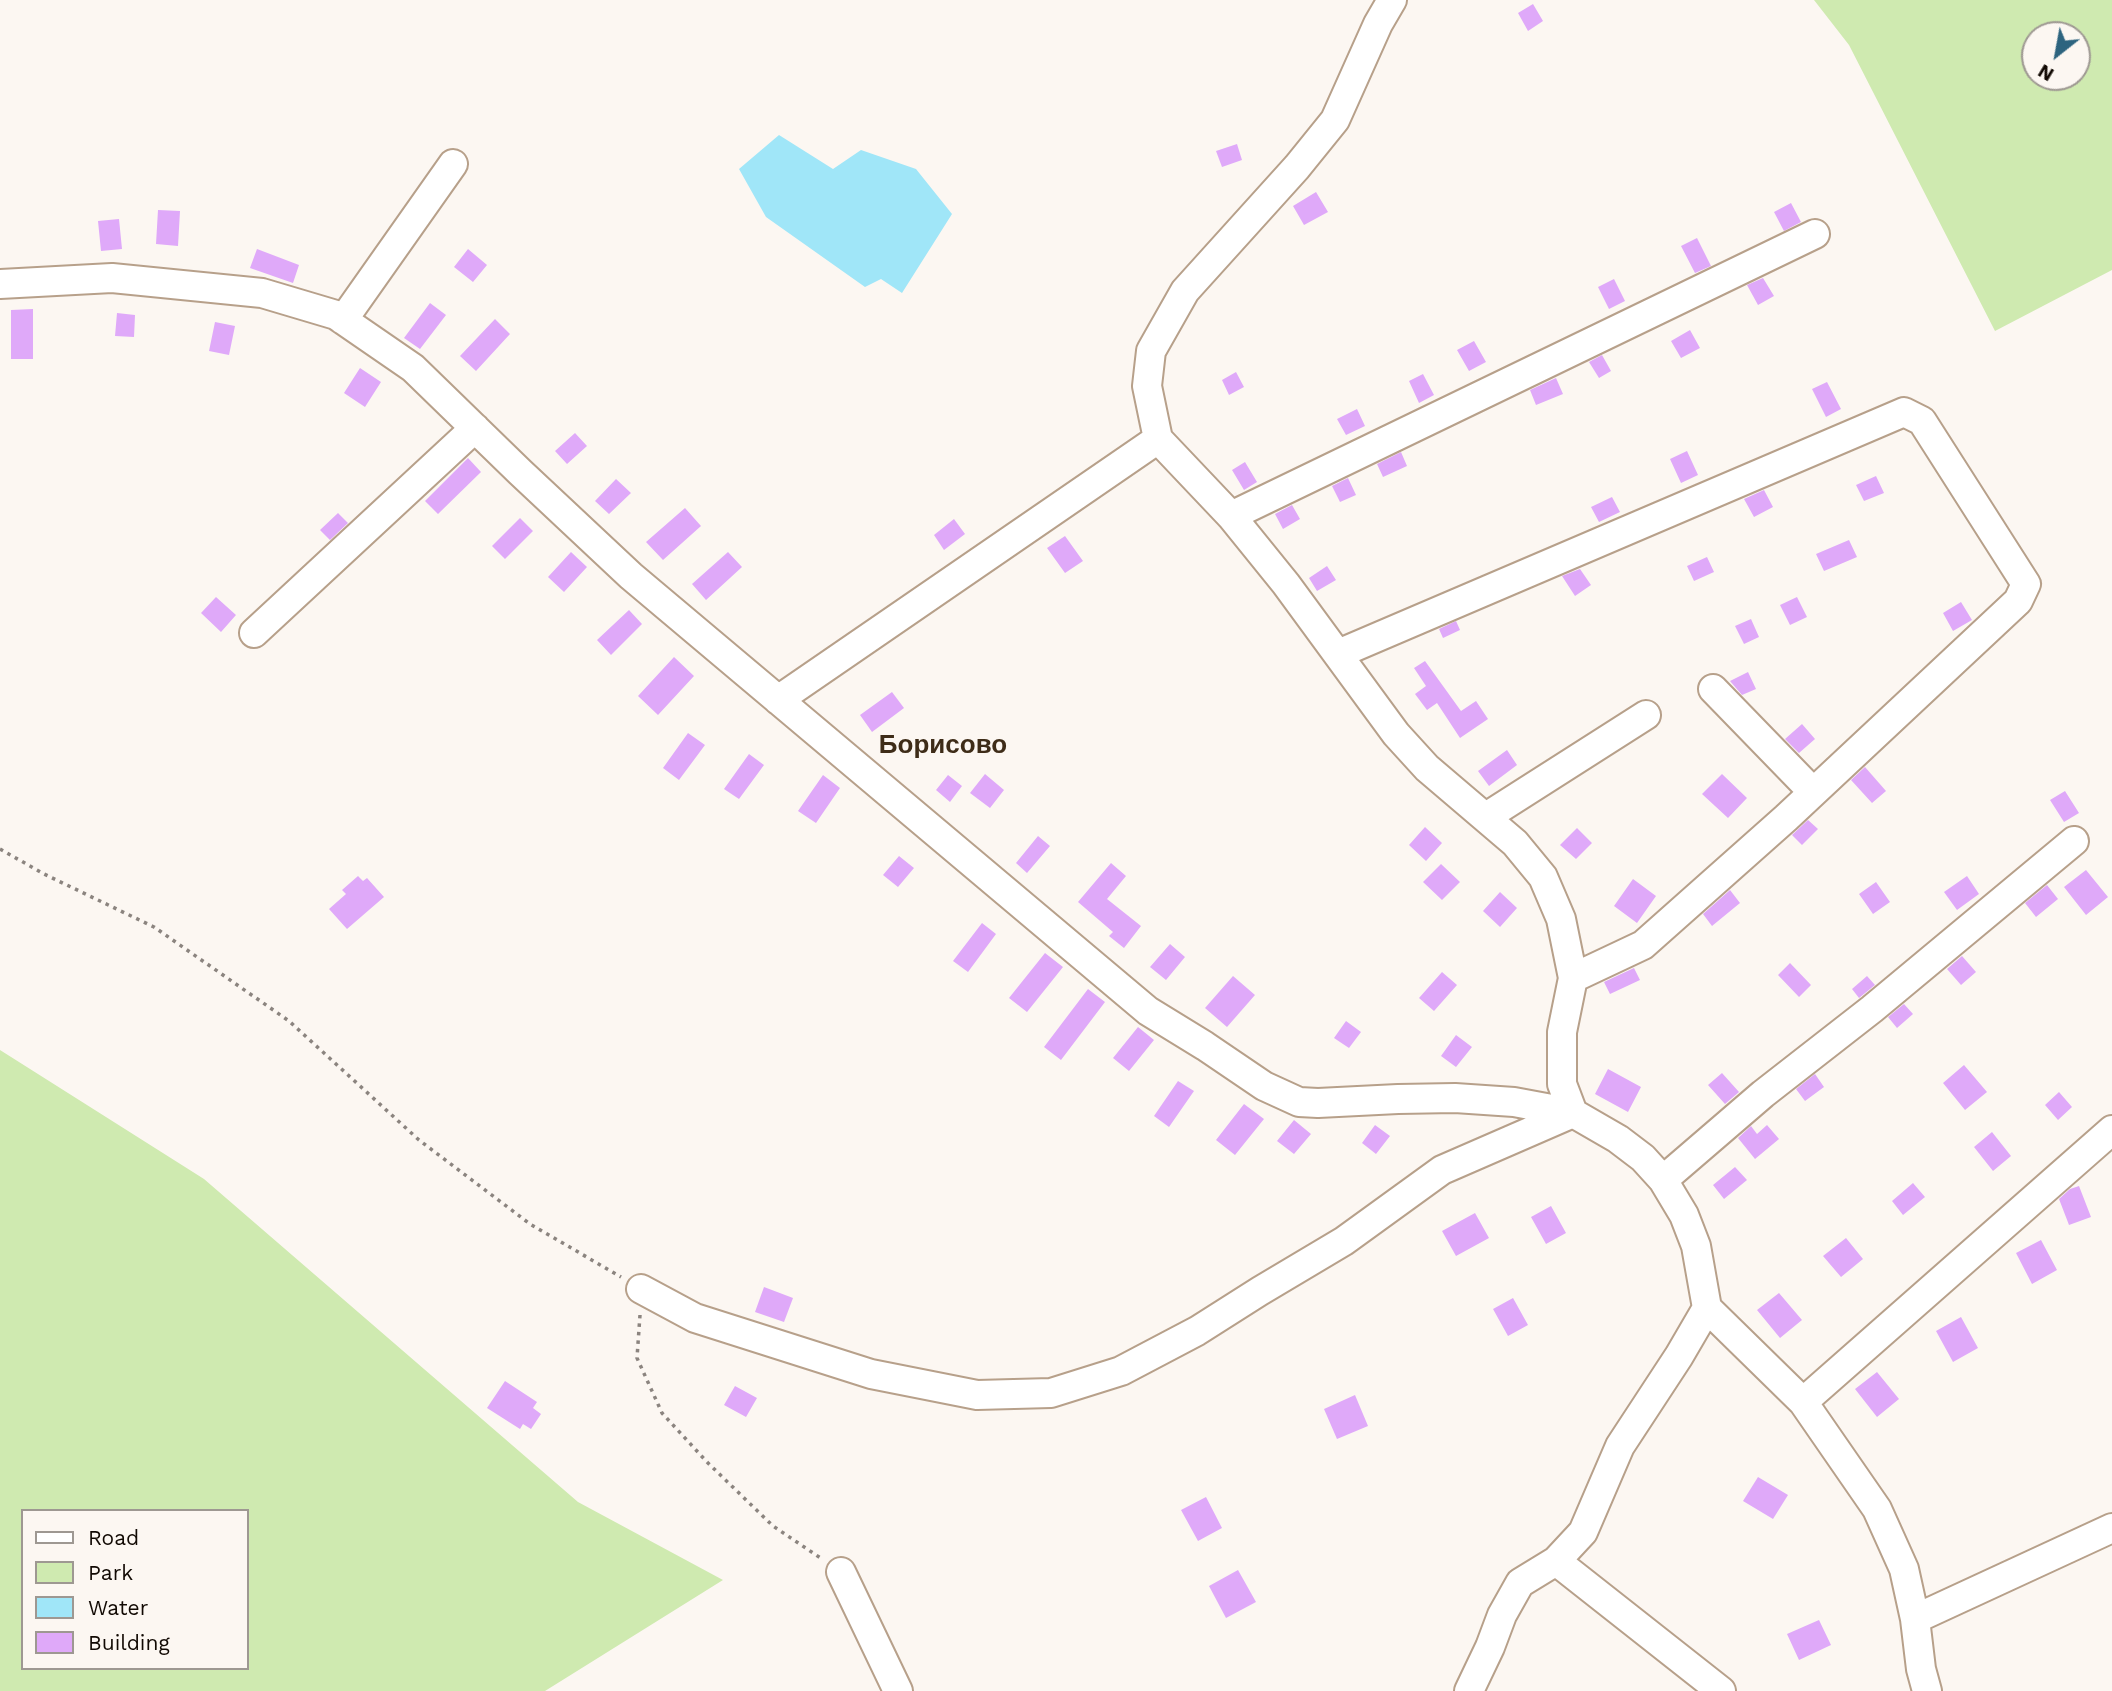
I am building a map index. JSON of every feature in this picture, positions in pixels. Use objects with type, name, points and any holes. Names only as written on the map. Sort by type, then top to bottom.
[{"type":"street","points":[[1392,0],[1378,24],[1335,120],[1297,167],[1185,291],[1151,351],[1147,386],[1158,439],[1231,516],[1396,733],[1427,768],[1515,843],[1543,877],[1561,919],[1573,978],[1562,1032],[1562,1084],[1573,1113]]},
{"type":"street","points":[[343,320],[453,164]]},
{"type":"street","points":[[1231,516],[1815,234]]},
{"type":"street","points":[[0,284],[112,278],[262,293],[336,316],[413,368],[631,576],[1149,1011],[1205,1045],[1264,1086],[1299,1102],[1318,1104],[1455,1098],[1514,1101],[1573,1113],[1618,1139],[1643,1158],[1663,1180],[1684,1215],[1696,1247],[1707,1308],[1804,1402],[1877,1510],[1904,1569],[1927,1691]]},
{"type":"street","points":[[1338,654],[1904,412],[1922,421],[2026,584],[2018,601],[1813,792],[1643,945],[1573,978]]},
{"type":"street","points":[[254,633],[475,428]]},
{"type":"street","points":[[778,700],[1158,439]]},
{"type":"street","points":[[1713,689],[1813,792]]},
{"type":"street","points":[[1486,817],[1646,715]]},
{"type":"street","points":[[1663,1180],[1763,1094],[1872,1009],[2074,841]]},
{"type":"street","points":[[641,1289],[695,1318],[871,1374],[977,1395],[1051,1393],[1121,1371],[1197,1331],[1344,1241],[1442,1170],[1573,1113]]},
{"type":"street","points":[[1804,1402],[2112,1130]]},
{"type":"street","points":[[1469,1691],[1502,1615],[1520,1583],[1556,1561],[1583,1532],[1620,1446],[1707,1308]]},
{"type":"street","points":[[1915,1619],[2112,1528]]},
{"type":"street","points":[[1556,1561],[1721,1691]]},
{"type":"street","points":[[841,1572],[898,1691]]},
{"type":"path","points":[[0,849],[44,874],[154,927],[289,1021],[419,1140],[530,1224],[641,1289],[637,1359],[662,1413],[706,1462],[773,1526],[841,1572]]},
{"type":"green space","points":[[1814,0],[2112,0],[2112,270],[1995,331],[1849,45]]},
{"type":"green space","points":[[0,1050],[204,1179],[578,1502],[723,1580],[545,1691],[0,1691]]},
{"type":"water","points":[[779,135],[833,169],[861,150],[916,169],[952,214],[902,293],[881,279],[865,287],[766,217],[739,169]]},
{"type":"building","points":[[1533,4],[1543,21],[1528,31],[1518,13]]},
{"type":"building","points":[[1237,144],[1242,160],[1222,167],[1216,151]]},
{"type":"building","points":[[1316,192],[1328,212],[1304,225],[1293,206]]},
{"type":"building","points":[[1791,203],[1801,222],[1784,231],[1774,212]]},
{"type":"building","points":[[158,210],[180,211],[178,246],[156,244]]},
{"type":"building","points":[[119,219],[122,249],[101,251],[98,221]]},
{"type":"building","points":[[1697,238],[1711,266],[1695,273],[1681,246]]},
{"type":"building","points":[[257,249],[299,265],[293,283],[250,268]]},
{"type":"building","points":[[468,249],[487,265],[473,282],[454,267]]},
{"type":"building","points":[[1763,278],[1774,296],[1758,305],[1747,285]]},
{"type":"building","points":[[1614,279],[1625,301],[1609,309],[1598,287]]},
{"type":"building","points":[[430,303],[446,315],[420,349],[404,338]]},
{"type":"building","points":[[33,309],[33,359],[11,359],[11,310]]},
{"type":"building","points":[[117,313],[135,315],[134,337],[115,336]]},
{"type":"building","points":[[495,319],[510,334],[476,371],[460,356]]},
{"type":"building","points":[[215,322],[235,326],[229,355],[209,351]]},
{"type":"building","points":[[1690,330],[1700,348],[1681,358],[1671,341]]},
{"type":"building","points":[[1474,341],[1486,362],[1469,371],[1457,350]]},
{"type":"building","points":[[1602,355],[1611,371],[1599,378],[1589,362]]},
{"type":"building","points":[[360,368],[381,382],[365,407],[344,393]]},
{"type":"building","points":[[1236,372],[1244,387],[1229,395],[1222,380]]},
{"type":"building","points":[[1423,374],[1434,395],[1419,403],[1409,381]]},
{"type":"building","points":[[1556,378],[1563,394],[1536,405],[1530,390]]},
{"type":"building","points":[[1827,382],[1841,409],[1826,417],[1812,389]]},
{"type":"building","points":[[1357,409],[1365,426],[1346,435],[1337,419]]},
{"type":"building","points":[[575,433],[587,446],[567,464],[555,451]]},
{"type":"building","points":[[1687,451],[1698,475],[1681,483],[1670,459]]},
{"type":"building","points":[[1401,452],[1407,466],[1383,477],[1377,464]]},
{"type":"building","points":[[468,458],[481,472],[438,514],[425,501]]},
{"type":"building","points":[[1245,462],[1257,482],[1244,490],[1232,470]]},
{"type":"building","points":[[1876,476],[1884,493],[1864,501],[1856,485]]},
{"type":"building","points":[[1348,478],[1356,495],[1340,502],[1332,486]]},
{"type":"building","points":[[616,479],[631,493],[609,514],[595,501]]},
{"type":"building","points":[[1764,490],[1773,507],[1754,517],[1744,499]]},
{"type":"building","points":[[1612,497],[1620,512],[1599,522],[1591,507]]},
{"type":"building","points":[[1292,505],[1300,519],[1283,529],[1275,514]]},
{"type":"building","points":[[685,508],[701,526],[663,560],[646,542]]},
{"type":"building","points":[[338,513],[348,523],[330,540],[320,530]]},
{"type":"building","points":[[520,518],[533,531],[505,559],[492,546]]},
{"type":"building","points":[[954,519],[965,534],[944,550],[934,535]]},
{"type":"building","points":[[1065,536],[1083,561],[1065,573],[1047,548]]},
{"type":"building","points":[[1849,540],[1857,557],[1824,571],[1816,554]]},
{"type":"building","points":[[571,552],[587,567],[564,592],[548,577]]},
{"type":"building","points":[[728,552],[742,567],[706,600],[692,584]]},
{"type":"building","points":[[1707,557],[1714,572],[1694,581],[1687,566]]},
{"type":"building","points":[[1327,566],[1336,580],[1317,591],[1309,578]]},
{"type":"building","points":[[1580,569],[1591,585],[1575,596],[1562,576]]},
{"type":"building","points":[[216,597],[236,615],[221,632],[201,613]]},
{"type":"building","points":[[1797,597],[1807,617],[1790,625],[1780,605]]},
{"type":"building","points":[[1961,602],[1972,620],[1953,631],[1943,613]]},
{"type":"building","points":[[629,610],[642,624],[611,655],[597,640]]},
{"type":"building","points":[[1751,619],[1759,637],[1744,644],[1735,626]]},
{"type":"building","points":[[1456,621],[1460,630],[1443,638],[1439,629]]},
{"type":"building","points":[[674,657],[694,676],[658,715],[638,696]]},
{"type":"building","points":[[1425,661],[1461,711],[1476,701],[1488,719],[1460,738],[1437,703],[1427,710],[1415,694],[1426,686],[1414,668]]},
{"type":"building","points":[[1748,672],[1756,689],[1742,695],[1730,681]]},
{"type":"building","points":[[892,692],[904,708],[872,732],[860,715]]},
{"type":"building","points":[[1802,724],[1815,739],[1799,753],[1785,739]]},
{"type":"building","points":[[688,733],[705,745],[679,780],[663,768]]},
{"type":"building","points":[[1507,750],[1517,765],[1489,786],[1478,771]]},
{"type":"building","points":[[749,754],[764,765],[739,799],[724,789]]},
{"type":"building","points":[[1865,767],[1886,791],[1872,803],[1851,780]]},
{"type":"building","points":[[985,774],[1004,790],[990,808],[970,793]]},
{"type":"building","points":[[1722,774],[1747,798],[1728,818],[1702,794]]},
{"type":"building","points":[[823,775],[840,788],[816,823],[798,811]]},
{"type":"building","points":[[948,775],[962,786],[950,802],[936,790]]},
{"type":"building","points":[[2065,791],[2079,813],[2064,822],[2050,800]]},
{"type":"building","points":[[1808,820],[1818,829],[1802,845],[1792,835]]},
{"type":"building","points":[[1425,827],[1442,843],[1426,861],[1409,845]]},
{"type":"building","points":[[1577,828],[1592,843],[1576,859],[1560,845]]},
{"type":"building","points":[[1038,836],[1050,846],[1027,873],[1016,863]]},
{"type":"building","points":[[899,856],[914,868],[898,887],[883,875]]},
{"type":"building","points":[[1111,863],[1126,876],[1107,899],[1141,926],[1124,948],[1109,936],[1113,932],[1078,902]]},
{"type":"building","points":[[1441,864],[1460,882],[1442,900],[1423,882]]},
{"type":"building","points":[[2086,870],[2108,897],[2086,915],[2064,887]]},
{"type":"building","points":[[358,876],[363,881],[367,878],[384,897],[347,929],[329,909],[346,894],[342,890]]},
{"type":"building","points":[[1967,876],[1979,894],[1957,910],[1944,892]]},
{"type":"building","points":[[1633,879],[1656,896],[1637,923],[1614,906]]},
{"type":"building","points":[[1876,882],[1890,902],[1873,914],[1859,894]]},
{"type":"building","points":[[2047,885],[2058,899],[2036,917],[2025,903]]},
{"type":"building","points":[[1730,890],[1740,903],[1712,926],[1703,914]]},
{"type":"building","points":[[1500,892],[1517,908],[1500,927],[1483,911]]},
{"type":"building","points":[[982,923],[996,934],[968,972],[953,961]]},
{"type":"building","points":[[1170,944],[1185,957],[1166,980],[1150,967]]},
{"type":"building","points":[[1045,953],[1063,967],[1027,1012],[1009,998]]},
{"type":"building","points":[[1962,956],[1976,972],[1961,985],[1947,969]]},
{"type":"building","points":[[1790,963],[1811,985],[1799,997],[1778,975]]},
{"type":"building","points":[[1634,968],[1640,980],[1610,994],[1604,982]]},
{"type":"building","points":[[1442,972],[1457,985],[1434,1011],[1419,998]]},
{"type":"building","points":[[1233,976],[1255,995],[1227,1027],[1205,1008]]},
{"type":"building","points":[[1867,976],[1875,985],[1859,998],[1852,989]]},
{"type":"building","points":[[1088,989],[1105,1002],[1061,1060],[1044,1047]]},
{"type":"building","points":[[1904,1004],[1913,1014],[1897,1028],[1888,1017]]},
{"type":"building","points":[[1346,1021],[1361,1032],[1349,1048],[1334,1038]]},
{"type":"building","points":[[1138,1027],[1154,1040],[1129,1071],[1113,1058]]},
{"type":"building","points":[[1456,1035],[1472,1047],[1456,1067],[1441,1056]]},
{"type":"building","points":[[1964,1065],[1987,1092],[1965,1110],[1943,1083]]},
{"type":"building","points":[[1608,1069],[1641,1087],[1628,1112],[1595,1094]]},
{"type":"building","points":[[1722,1073],[1739,1092],[1725,1104],[1708,1085]]},
{"type":"building","points":[[1815,1074],[1824,1087],[1805,1101],[1796,1089]]},
{"type":"building","points":[[1178,1081],[1194,1091],[1169,1127],[1154,1116]]},
{"type":"building","points":[[2059,1092],[2072,1107],[2058,1120],[2045,1105]]},
{"type":"building","points":[[1244,1104],[1264,1119],[1235,1155],[1216,1140]]},
{"type":"building","points":[[1294,1120],[1311,1134],[1294,1154],[1277,1141]]},
{"type":"building","points":[[1375,1125],[1390,1136],[1376,1154],[1362,1143]]},
{"type":"building","points":[[1767,1125],[1779,1139],[1755,1159],[1738,1138],[1751,1126],[1757,1134]]},
{"type":"building","points":[[1992,1132],[2011,1156],[1993,1171],[1974,1147]]},
{"type":"building","points":[[1735,1167],[1747,1180],[1724,1199],[1713,1185]]},
{"type":"building","points":[[1913,1183],[1925,1197],[1903,1215],[1892,1201]]},
{"type":"building","points":[[2079,1186],[2091,1217],[2069,1225],[2059,1199],[2070,1189]]},
{"type":"building","points":[[1551,1206],[1566,1233],[1546,1244],[1531,1217]]},
{"type":"building","points":[[1475,1213],[1489,1238],[1456,1256],[1442,1231]]},
{"type":"building","points":[[1846,1238],[1863,1259],[1841,1277],[1823,1256]]},
{"type":"building","points":[[2041,1240],[2057,1270],[2032,1284],[2016,1253]]},
{"type":"building","points":[[764,1287],[793,1298],[784,1322],[755,1312]]},
{"type":"building","points":[[1779,1293],[1802,1320],[1780,1338],[1757,1310]]},
{"type":"building","points":[[1513,1298],[1528,1325],[1508,1336],[1493,1309]]},
{"type":"building","points":[[1961,1317],[1978,1348],[1953,1362],[1936,1331]]},
{"type":"building","points":[[1877,1372],[1899,1399],[1877,1417],[1855,1389]]},
{"type":"building","points":[[505,1381],[537,1402],[533,1408],[541,1414],[531,1429],[523,1424],[520,1429],[487,1408]]},
{"type":"building","points":[[735,1386],[757,1398],[746,1417],[724,1405]]},
{"type":"building","points":[[1355,1395],[1368,1426],[1337,1439],[1324,1409]]},
{"type":"building","points":[[1758,1477],[1788,1495],[1773,1519],[1743,1501]]},
{"type":"building","points":[[1206,1497],[1222,1528],[1198,1541],[1181,1510]]},
{"type":"building","points":[[1238,1570],[1256,1602],[1226,1618],[1209,1586]]},
{"type":"building","points":[[1819,1620],[1831,1645],[1799,1660],[1787,1634]]},
{"type":"district","name":"Борисово","points":[[943,745]]}]
